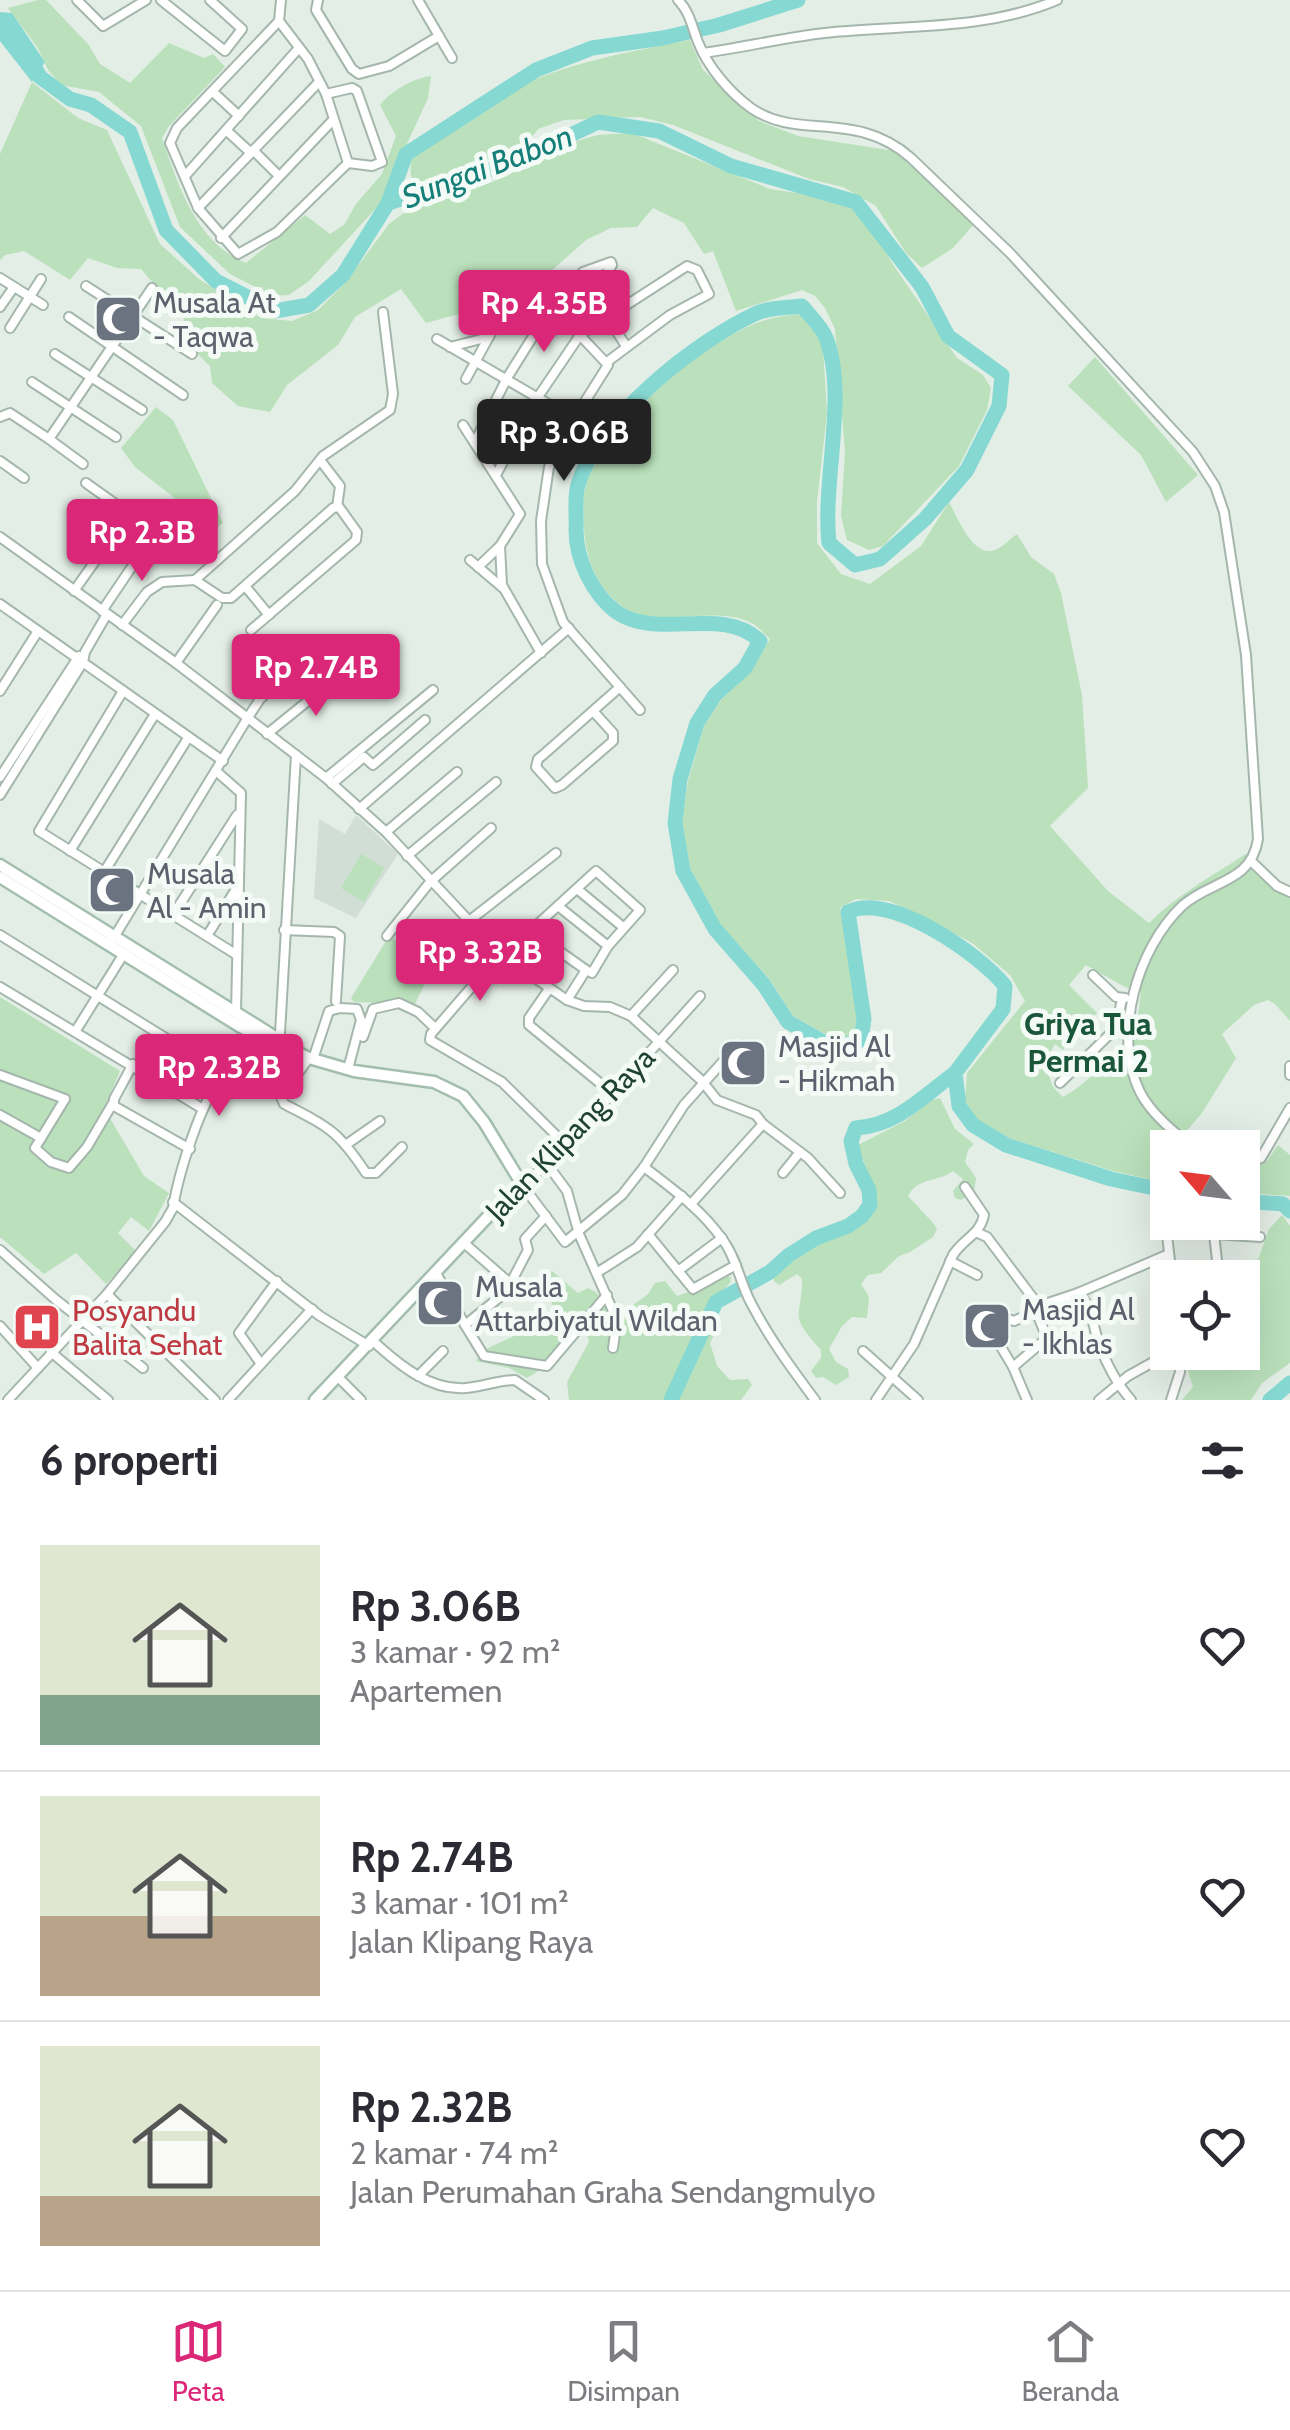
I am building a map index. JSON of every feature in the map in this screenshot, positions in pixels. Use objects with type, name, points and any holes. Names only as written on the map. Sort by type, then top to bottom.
[{"type":"main road","points":[[0,865],[240,1026],[311,1059],[351,1070],[434,1082],[463,1096],[484,1122],[523,1186]]},
{"type":"main road","points":[[0,877],[112,941],[123,955],[214,1005],[236,1012],[272,1035],[272,1040]]},
{"type":"main road","name":"Jalan Klipang Raya","points":[[315,1400],[494,1210],[523,1186]]},
{"type":"street","points":[[77,0],[103,26],[146,0]]},
{"type":"street","points":[[161,0],[226,50],[242,28],[210,0]]},
{"type":"street","points":[[281,0],[279,21],[177,128],[171,139],[198,208],[238,254],[287,222],[348,163],[379,166],[382,160],[356,89],[326,94]]},
{"type":"street","points":[[318,0],[316,10],[358,74],[389,66],[439,36]]},
{"type":"street","points":[[418,0],[452,58]]},
{"type":"street","points":[[678,0],[688,13],[698,43],[713,69],[737,96],[762,114],[870,132],[896,144],[1010,253],[1205,468],[1222,501],[1246,654],[1258,828],[1256,850],[1236,877],[1190,899],[1178,910],[1151,950],[1134,996],[1129,1039],[1139,1090],[1174,1130]]},
{"type":"street","points":[[704,53],[802,36],[916,29],[1010,16],[1057,0]]},
{"type":"street","points":[[279,21],[326,94],[348,163]]},
{"type":"street","points":[[185,176],[299,48]]},
{"type":"street","points":[[198,208],[319,82]]},
{"type":"street","points":[[213,92],[239,116]]},
{"type":"street","points":[[221,238],[333,120]]},
{"type":"street","points":[[226,130],[279,176]]},
{"type":"street","points":[[475,442],[507,378],[554,308],[583,272],[611,262],[606,274],[554,308]]},
{"type":"street","points":[[496,474],[538,396],[580,335],[687,266],[697,270],[709,294],[680,308],[607,362],[606,371],[574,419],[549,467],[541,521],[542,564],[560,614],[640,710]]},
{"type":"street","points":[[0,278],[43,305]]},
{"type":"street","points":[[10,328],[41,278]]},
{"type":"street","points":[[86,286],[192,354]]},
{"type":"street","points":[[0,308],[14,287]]},
{"type":"street","points":[[49,439],[152,288]]},
{"type":"street","points":[[542,295],[607,362]]},
{"type":"street","points":[[466,379],[502,311]]},
{"type":"street","points":[[122,625],[154,585],[195,580],[295,492],[320,460],[392,406],[384,312]]},
{"type":"street","points":[[69,317],[183,395]]},
{"type":"street","points":[[608,318],[626,346]]},
{"type":"street","points":[[450,346],[489,337]]},
{"type":"street","points":[[437,339],[574,419]]},
{"type":"street","points":[[55,354],[142,410]]},
{"type":"street","points":[[32,382],[116,437]]},
{"type":"street","points":[[3,414],[49,439],[83,464]]},
{"type":"street","points":[[463,425],[520,514],[500,546],[478,567]]},
{"type":"street","points":[[195,580],[228,600],[337,507],[340,486],[320,460]]},
{"type":"street","points":[[0,461],[24,478]]},
{"type":"street","points":[[0,795],[152,534],[86,482]]},
{"type":"street","points":[[251,630],[356,538],[358,532],[337,507]]},
{"type":"street","points":[[74,591],[130,513]]},
{"type":"street","name":"Jalan Klipang Raya","points":[[0,538],[176,663],[329,781],[386,832],[501,954],[568,1000],[584,1006],[610,1007],[631,1016],[660,1042],[523,1186]]},
{"type":"street","points":[[500,546],[502,588]]},
{"type":"street","points":[[470,560],[502,588],[541,653]]},
{"type":"street","points":[[245,586],[270,615]]},
{"type":"street","points":[[176,663],[217,605]]},
{"type":"street","points":[[1,608],[81,657],[123,692],[223,761]]},
{"type":"street","points":[[359,809],[569,628]]},
{"type":"street","points":[[0,691],[38,631]]},
{"type":"street","points":[[0,777],[81,657]]},
{"type":"street","points":[[112,941],[246,719],[260,699],[300,662]]},
{"type":"street","points":[[267,734],[340,675]]},
{"type":"street","points":[[593,710],[614,739],[555,788],[536,768],[536,762],[593,710],[620,686]]},
{"type":"street","points":[[329,781],[433,690]]},
{"type":"street","points":[[123,692],[40,826],[41,833],[237,955]]},
{"type":"street","points":[[70,852],[155,714]]},
{"type":"street","points":[[329,781],[364,758],[373,765],[425,720]]},
{"type":"street","points":[[104,872],[188,738]]},
{"type":"street","points":[[8,1400],[108,1294],[165,1222],[203,1109],[225,1075],[280,1033],[296,756]]},
{"type":"street","points":[[216,772],[240,790],[236,1012]]},
{"type":"street","points":[[386,832],[457,772]]},
{"type":"street","points":[[407,856],[496,782]]},
{"type":"street","points":[[173,915],[240,811]]},
{"type":"street","points":[[386,936],[430,882],[491,828]]},
{"type":"street","points":[[442,962],[470,923],[556,853]]},
{"type":"street","points":[[1251,861],[1277,886],[1290,892]]},
{"type":"street","points":[[518,966],[548,943],[592,973],[608,946],[640,909],[596,871],[501,954],[429,1039],[488,1071],[566,1145]]},
{"type":"street","points":[[207,936],[237,888]]},
{"type":"street","points":[[577,889],[623,928]]},
{"type":"street","points":[[558,906],[608,946]]},
{"type":"street","points":[[284,930],[334,932],[340,936],[336,1001]]},
{"type":"street","points":[[0,936],[225,1075]]},
{"type":"street","points":[[75,1032],[123,955]]},
{"type":"street","points":[[568,1000],[586,970]]},
{"type":"street","points":[[631,1016],[674,970]]},
{"type":"street","points":[[1093,975],[1122,999]]},
{"type":"street","points":[[0,986],[203,1109]]},
{"type":"street","points":[[549,989],[528,1018],[529,1025],[612,1094]]},
{"type":"street","points":[[700,996],[660,1042],[717,1100],[752,1112],[800,1152],[840,1193]]},
{"type":"street","points":[[1122,999],[1134,996]]},
{"type":"street","points":[[1060,1083],[1116,1028],[1122,999]]},
{"type":"street","points":[[351,1070],[368,1019],[378,1006],[403,1004],[436,1028]]},
{"type":"street","points":[[351,1070],[362,1020],[357,1010],[340,1008],[330,1011],[311,1059],[281,1100],[323,1124],[347,1144],[366,1174],[371,1175],[402,1147]]},
{"type":"street","points":[[523,1186],[566,1242],[622,1195],[702,1081],[738,1046],[745,1046],[757,1058]]},
{"type":"street","points":[[70,1088],[35,1148],[68,1168],[87,1147],[132,1064]]},
{"type":"street","points":[[1290,1066],[1290,1075]]},
{"type":"street","points":[[0,1075],[65,1099]]},
{"type":"street","points":[[114,1103],[190,1149]]},
{"type":"street","points":[[1260,1158],[1290,1108]]},
{"type":"street","points":[[0,1115],[41,1138]]},
{"type":"street","points":[[347,1144],[380,1121]]},
{"type":"street","points":[[691,1204],[763,1124]]},
{"type":"street","points":[[783,1173],[800,1152]]},
{"type":"street","points":[[548,1164],[567,1191],[578,1234],[607,1294],[618,1327],[613,1348]]},
{"type":"street","points":[[644,1167],[691,1204],[722,1238],[746,1293],[778,1349],[815,1400]]},
{"type":"street","points":[[876,1400],[930,1314],[950,1261],[961,1244],[978,1233],[984,1215],[966,1187]]},
{"type":"street","points":[[598,1272],[637,1247],[682,1196]]},
{"type":"street","points":[[174,1202],[312,1309],[418,1376],[466,1388],[514,1380],[544,1400]]},
{"type":"street","points":[[465,1325],[506,1292],[528,1250],[525,1238],[546,1216]]},
{"type":"street","points":[[978,1233],[987,1237],[1038,1308],[1048,1338],[1013,1366]]},
{"type":"street","points":[[648,1234],[695,1289],[736,1264]]},
{"type":"street","points":[[678,1271],[722,1238]]},
{"type":"street","points":[[1167,1240],[1169,1260]]},
{"type":"street","points":[[464,1242],[511,1284]]},
{"type":"street","points":[[0,1250],[143,1368]]},
{"type":"street","points":[[1008,1320],[1168,1254]]},
{"type":"street","points":[[950,1261],[977,1275]]},
{"type":"street","points":[[436,1273],[484,1356],[547,1366],[607,1294]]},
{"type":"street","points":[[261,1364],[239,1334],[277,1280]]},
{"type":"street","points":[[1078,1292],[1086,1299],[1101,1349],[1117,1384],[1131,1400]]},
{"type":"street","points":[[108,1294],[215,1400]]},
{"type":"street","points":[[228,1400],[312,1309]]},
{"type":"street","points":[[0,1326],[38,1368]]},
{"type":"street","points":[[995,1338],[1028,1400]]},
{"type":"street","points":[[418,1376],[443,1351]]},
{"type":"street","points":[[863,1351],[918,1400]]},
{"type":"street","points":[[51,1352],[108,1400]]},
{"type":"street","points":[[1100,1400],[1117,1384],[1150,1364]]},
{"type":"street","points":[[1171,1400],[1180,1370]]},
{"type":"street","points":[[338,1377],[361,1400]]},
{"type":"shaded area","points":[[356,815],[398,854],[356,918],[314,898],[319,819],[345,834]]},
{"type":"green space","points":[[46,0],[88,44],[100,64],[130,83],[169,43],[204,58],[213,54],[225,67],[162,138],[191,211],[214,242],[246,263],[305,215],[330,234],[344,225],[382,174],[396,136],[380,105],[403,86],[431,76],[428,98],[379,205],[309,281],[289,295],[273,296],[230,274],[180,227],[141,126],[99,92],[61,85],[48,70],[38,48],[8,8]]},
{"type":"green space","points":[[690,40],[703,70],[759,121],[798,136],[895,151],[974,224],[953,248],[922,268],[906,253],[876,206],[843,187],[809,179],[673,125],[640,117],[564,120],[538,129],[528,142],[480,164],[421,185],[413,183],[412,161],[423,146],[523,85],[590,61]]},
{"type":"green space","points":[[32,82],[78,118],[107,130],[160,244],[199,279],[261,318],[292,321],[318,310],[346,282],[389,224],[408,210],[492,182],[526,167],[552,148],[598,135],[632,133],[770,189],[805,194],[852,208],[874,230],[957,358],[983,375],[991,388],[987,410],[959,466],[883,546],[869,550],[847,540],[841,516],[845,452],[835,329],[825,308],[815,296],[802,290],[736,311],[713,251],[704,254],[684,223],[653,208],[637,227],[611,228],[586,240],[541,280],[499,303],[426,323],[401,289],[355,317],[338,345],[287,385],[270,412],[238,406],[212,383],[210,366],[176,334],[184,319],[141,269],[117,268],[88,258],[70,280],[24,251],[0,260],[0,154]]},
{"type":"green space","points":[[806,314],[823,349],[827,413],[817,501],[817,543],[841,574],[870,584],[921,546],[949,502],[968,536],[981,549],[997,549],[1017,534],[1031,557],[1054,574],[1082,695],[1088,788],[1050,826],[1108,891],[1149,923],[1183,894],[1246,854],[1258,876],[1290,896],[1290,1021],[1268,1000],[1254,1005],[1222,1034],[1236,1058],[1187,1130],[1150,1130],[1150,1179],[1009,1138],[978,1120],[965,1101],[967,1073],[1025,1001],[1010,975],[972,943],[889,901],[856,899],[840,908],[857,1018],[854,1034],[835,1040],[793,1016],[770,980],[721,925],[690,869],[682,823],[688,781],[704,726],[721,700],[750,673],[770,639],[755,625],[738,618],[649,616],[619,604],[603,587],[588,557],[585,489],[613,437],[656,391],[705,351],[773,318]],"holes":[[[1086,965],[1141,992],[1135,1039],[1063,1097],[1053,1087],[1044,1063],[1055,1044],[1063,1050],[1097,1013],[1069,985]]]},
{"type":"green space","points":[[1095,357],[1198,475],[1166,502],[1141,455],[1068,386]]},
{"type":"green space","points":[[156,407],[173,420],[223,523],[203,537],[186,507],[135,467],[121,448]]},
{"type":"green space","points":[[361,854],[384,868],[364,902],[341,888]]},
{"type":"green space","points":[[389,936],[435,963],[415,1004],[354,1002],[351,998]]},
{"type":"green space","points":[[0,997],[120,1071],[104,1108],[144,1176],[169,1193],[149,1231],[131,1217],[118,1233],[136,1251],[106,1284],[76,1253],[44,1274],[0,1237]]},
{"type":"green space","points":[[940,1098],[955,1129],[974,1144],[965,1162],[976,1178],[974,1192],[961,1200],[955,1198],[953,1191],[963,1179],[953,1171],[912,1190],[908,1196],[937,1229],[933,1237],[899,1256],[881,1273],[868,1275],[861,1284],[869,1297],[867,1318],[852,1317],[829,1349],[836,1362],[848,1369],[849,1377],[836,1385],[823,1377],[816,1378],[811,1371],[821,1358],[821,1350],[800,1322],[802,1279],[797,1274],[779,1285],[773,1274],[813,1246],[869,1219],[874,1192],[858,1145]]},
{"type":"green space","points":[[1278,1145],[1290,1155],[1290,1196],[1260,1194],[1260,1164],[1267,1161]]},
{"type":"green space","points":[[1282,1215],[1290,1226],[1290,1363],[1262,1383],[1251,1400],[1182,1400],[1193,1387],[1188,1370],[1260,1370],[1257,1260],[1269,1229]]},
{"type":"green space","points":[[552,1271],[578,1293],[588,1288],[596,1293],[609,1317],[623,1322],[633,1305],[655,1283],[665,1281],[677,1296],[712,1284],[724,1275],[731,1277],[707,1309],[664,1400],[569,1400],[567,1382],[589,1342],[586,1331],[574,1329],[543,1368],[527,1378],[509,1368],[476,1361],[484,1350],[550,1319],[553,1306],[542,1283]]},
{"type":"green space","points":[[708,1326],[716,1331],[710,1343],[717,1366],[730,1380],[748,1379],[752,1385],[741,1400],[674,1400],[689,1379]]},
{"type":"water","points":[[0,12],[12,13],[45,62],[32,82],[0,41]]},
{"type":"waterway","name":"Sungai Babon","points":[[388,203],[406,154],[536,70],[592,48],[719,25],[798,0]]},
{"type":"waterway","name":"Sungai Babon","points":[[0,30],[21,43],[40,77],[70,99],[91,105],[130,132],[166,230],[216,281],[275,311],[309,305],[343,275],[388,203],[514,162],[598,122],[659,131],[731,166],[856,202],[922,287],[948,336],[1002,375],[999,406],[967,470],[925,519],[880,559],[855,565],[829,543],[835,385],[826,338],[802,306],[768,310],[733,326],[679,362],[652,384],[606,434],[589,460],[577,490],[577,541],[582,564],[607,604],[632,620],[650,624],[727,625],[745,630],[760,641],[745,668],[715,695],[697,723],[680,779],[675,823],[683,871],[715,929],[764,985],[788,1022],[834,1048],[861,1040],[864,1019],[848,912],[866,908],[887,910],[909,918],[955,943],[1005,986],[1003,1009],[955,1073],[959,1106],[973,1125],[1006,1145],[1111,1179],[1150,1187]]},
{"type":"waterway","points":[[671,1400],[716,1302],[770,1272],[816,1238],[848,1226],[870,1205],[869,1190],[856,1164],[851,1141],[856,1128],[897,1116],[955,1073]]},
{"type":"waterway","points":[[1260,1202],[1283,1204],[1290,1211]]},
{"type":"waterway","points":[[1270,1400],[1290,1383]]},
{"type":"place","name":"Musala At - Taqwa","points":[[118,319]]},
{"type":"place","name":"Musala Al - Amin","points":[[112,890]]},
{"type":"place","name":"Masjid Al - Hikmah","points":[[743,1063]]},
{"type":"place","name":"Musala Attarbiyatul Wildan","points":[[440,1303]]},
{"type":"place","name":"Masjid Al - Ikhlas","points":[[987,1326]]},
{"type":"place","name":"Posyandu Balita Sehat","points":[[37,1327]]},
{"type":"district","name":"Griya Tua Permai 2","points":[[1088,1042]]}]
